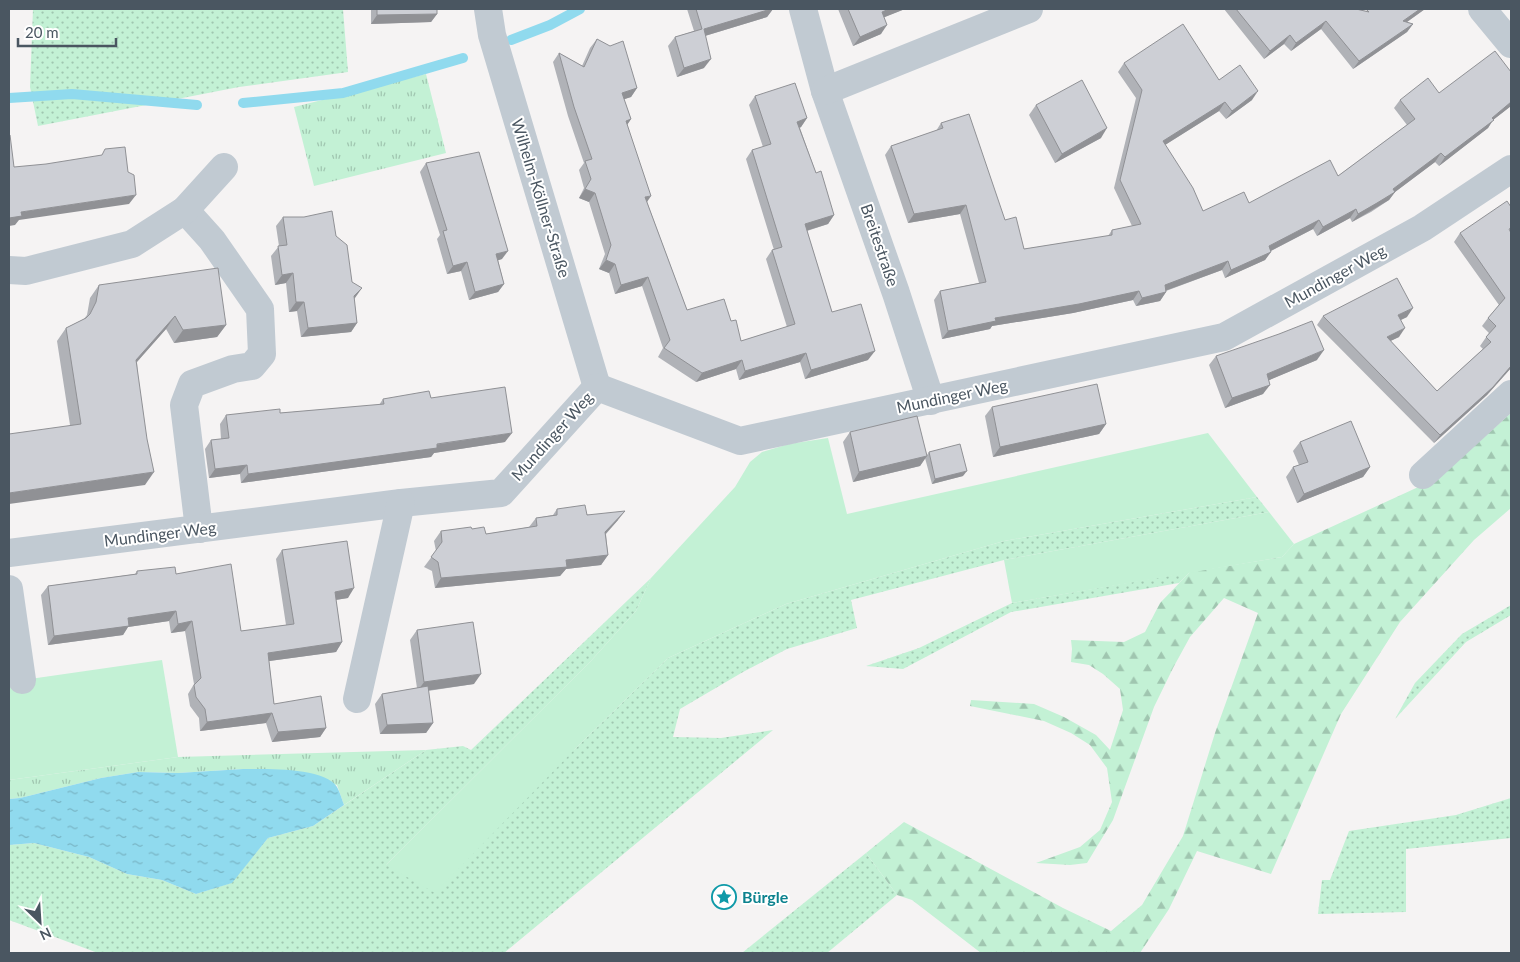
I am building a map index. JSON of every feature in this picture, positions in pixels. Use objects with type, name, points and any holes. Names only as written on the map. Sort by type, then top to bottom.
[{"type":"street","name":"Wilhelm-Köllner-Straße","points":[[488,9],[492,35],[597,387]]},
{"type":"street","name":"Breitestraße","points":[[803,9],[825,91],[896,292],[931,401]]},
{"type":"street","points":[[825,91],[1030,9]]},
{"type":"street","points":[[1482,9],[1511,44]]},
{"type":"street","points":[[9,270],[26,271],[132,244],[185,210],[224,167]]},
{"type":"street","name":"Mundinger Weg","points":[[9,553],[401,503],[501,493],[597,387],[740,440],[931,401],[1224,337],[1422,228],[1511,169]]},
{"type":"street","points":[[185,210],[212,240],[260,308],[262,354],[252,366],[233,369],[192,384],[184,405],[199,529]]},
{"type":"street","points":[[1423,475],[1511,394]]},
{"type":"street","points":[[357,699],[401,503]]},
{"type":"street","points":[[9,588],[22,680]]},
{"type":"green space","points":[[33,9],[343,9],[348,72],[239,87],[38,126],[30,87]]},
{"type":"green space","points":[[426,74],[446,153],[314,186],[294,107]]},
{"type":"green space","points":[[1511,413],[1511,508],[1474,540],[1400,622],[1341,714],[1271,874],[1197,851],[1169,909],[1140,953],[981,953],[912,900],[897,895],[866,853],[904,822],[1063,908],[1111,931],[1142,905],[1183,836],[1215,733],[1258,613],[1224,598],[1190,637],[1154,707],[1113,820],[1087,863],[1070,865],[1036,863],[1080,847],[1100,830],[1112,802],[1107,768],[1090,745],[1071,733],[1044,721],[970,706],[971,700],[1034,704],[1064,717],[1096,735],[1110,750],[1123,710],[1120,689],[1089,665],[1071,662],[1071,640],[1124,642],[1145,632],[1160,603],[1190,572],[1282,557],[1294,544],[1438,478]]},
{"type":"green space","points":[[1208,433],[1257,497],[1004,541],[786,604],[668,658],[575,749],[435,893],[386,865],[590,662],[636,611],[651,578],[735,487],[750,462],[762,452],[789,444],[828,438],[847,514]]},
{"type":"green space","points":[[1257,497],[1269,512],[1004,560],[851,600],[857,628],[787,649],[680,709],[673,737],[721,738],[773,730],[504,953],[98,953],[9,920],[9,845],[34,843],[89,857],[127,874],[162,880],[196,894],[231,883],[268,838],[313,826],[426,750],[463,746],[471,750],[651,578],[636,611],[590,662],[386,865],[575,749],[668,658],[786,604],[1004,541]]},
{"type":"green space","points":[[1269,512],[1294,544],[1282,557],[1012,603],[1004,560]]},
{"type":"green space","points":[[1190,572],[1179,583],[1011,612],[903,669],[866,666],[919,648],[1012,603]]},
{"type":"green space","points":[[1511,605],[1511,615],[1466,642],[1395,719],[1415,683],[1462,634]]},
{"type":"green space","points":[[162,660],[178,757],[9,780],[9,682]]},
{"type":"green space","points":[[426,750],[344,805],[337,785],[243,769],[178,773],[138,772],[101,778],[9,799],[9,780],[178,757]]},
{"type":"green space","points":[[1511,798],[1511,838],[1406,849],[1406,912],[1318,914],[1322,880],[1330,880],[1349,831],[1456,815]]},
{"type":"green space","points":[[866,853],[897,895],[827,953],[742,953]]},
{"type":"water","points":[[243,769],[294,771],[320,776],[330,780],[337,787],[344,805],[313,826],[268,838],[232,883],[196,894],[162,880],[127,874],[89,857],[34,843],[9,845],[9,799],[101,778],[138,772],[178,773]]},
{"type":"building","points":[[377,9],[437,9],[437,14],[377,15]]},
{"type":"building","points":[[696,9],[771,9],[704,29],[711,59],[684,68],[675,37],[702,29]]},
{"type":"building","points":[[848,9],[889,9],[882,12],[887,25],[860,37]]},
{"type":"building","points":[[1236,9],[1356,9],[1369,12],[1367,10],[1369,9],[1420,9],[1403,21],[1413,24],[1359,61],[1326,21],[1296,43],[1290,35],[1270,51]]},
{"type":"building","points":[[1183,24],[1219,80],[1240,65],[1258,91],[1232,111],[1225,102],[1163,141],[1193,188],[1203,211],[1244,192],[1249,203],[1330,160],[1338,176],[1415,119],[1400,100],[1428,78],[1439,93],[1495,51],[1511,72],[1511,102],[1492,118],[1494,120],[1445,157],[1441,153],[1393,189],[1395,192],[1377,203],[1358,214],[1356,209],[1323,227],[1319,220],[1269,246],[1271,252],[1231,270],[1228,261],[1165,285],[1166,292],[1142,298],[1139,291],[1079,304],[995,318],[996,321],[948,331],[940,291],[986,282],[966,205],[914,214],[891,146],[943,128],[941,123],[969,114],[1005,220],[1016,217],[1024,249],[1112,235],[1112,230],[1141,224],[1120,180],[1142,90],[1124,63]]},
{"type":"building","points":[[597,39],[610,46],[623,41],[637,88],[622,93],[631,119],[626,121],[651,196],[645,197],[687,310],[724,299],[731,321],[736,320],[741,341],[795,324],[772,250],[782,247],[752,150],[771,144],[755,96],[795,83],[807,118],[797,122],[816,173],[821,171],[834,215],[805,224],[832,312],[861,304],[875,351],[811,370],[806,353],[745,371],[742,360],[702,373],[664,348],[670,340],[648,277],[621,285],[615,264],[606,260],[611,245],[595,193],[585,189],[591,179],[585,161],[592,159],[574,107],[559,53],[584,67]]},
{"type":"building","points":[[1082,80],[1107,128],[1062,154],[1036,105]]},
{"type":"building","points":[[9,135],[14,167],[102,155],[105,149],[125,147],[128,172],[134,175],[136,195],[21,212],[22,216],[9,218]]},
{"type":"building","points":[[479,152],[508,251],[496,254],[504,284],[475,292],[467,262],[453,266],[443,231],[447,230],[426,163]]},
{"type":"building","points":[[1507,201],[1511,207],[1511,228],[1509,229],[1511,233],[1511,366],[1493,387],[1440,435],[1323,316],[1397,278],[1413,308],[1398,315],[1405,328],[1387,337],[1437,391],[1491,342],[1486,337],[1496,326],[1488,318],[1505,298],[1460,233]]},
{"type":"building","points":[[332,211],[336,236],[347,245],[352,282],[362,288],[354,296],[357,323],[308,328],[304,302],[296,302],[293,273],[282,275],[278,246],[287,245],[283,217],[304,217]]},
{"type":"building","points":[[218,268],[226,325],[183,330],[175,316],[136,360],[147,439],[154,472],[9,493],[9,434],[81,424],[66,328],[90,314],[96,302],[99,285]]},
{"type":"building","points":[[1312,321],[1324,350],[1267,374],[1270,385],[1232,398],[1216,356]]},
{"type":"building","points":[[1097,384],[1106,424],[1000,447],[992,407]]},
{"type":"building","points":[[505,387],[512,433],[437,444],[437,448],[248,474],[247,465],[215,469],[211,440],[229,438],[226,415],[280,409],[280,413],[384,404],[383,399],[429,391],[431,398]]},
{"type":"building","points":[[917,416],[927,456],[859,472],[850,432]]},
{"type":"building","points":[[1351,421],[1370,467],[1304,494],[1293,467],[1308,462],[1300,442]]},
{"type":"building","points":[[960,444],[967,471],[935,479],[929,452]]},
{"type":"building","points":[[585,505],[587,515],[625,511],[605,532],[608,555],[566,560],[567,567],[441,578],[438,562],[431,557],[442,542],[441,531],[484,527],[486,534],[537,526],[536,518],[557,515],[557,509]]},
{"type":"building","points":[[347,541],[354,588],[335,592],[342,642],[268,653],[274,704],[321,696],[326,728],[278,732],[272,713],[207,722],[205,709],[196,697],[194,685],[201,678],[192,621],[178,624],[176,611],[128,618],[129,626],[54,636],[48,586],[137,574],[137,571],[175,567],[176,574],[231,564],[241,631],[294,624],[282,550]]},
{"type":"building","points":[[473,622],[481,674],[424,682],[417,630]]},
{"type":"building","points":[[428,686],[433,723],[387,725],[382,694]]},
{"type":"waterway","points":[[511,40],[550,25],[580,9]]},
{"type":"waterway","points":[[243,103],[343,93],[463,58]]},
{"type":"waterway","points":[[9,98],[72,94],[197,105]]},
{"type":"place","name":"Bürgle","points":[[724,897]]}]
